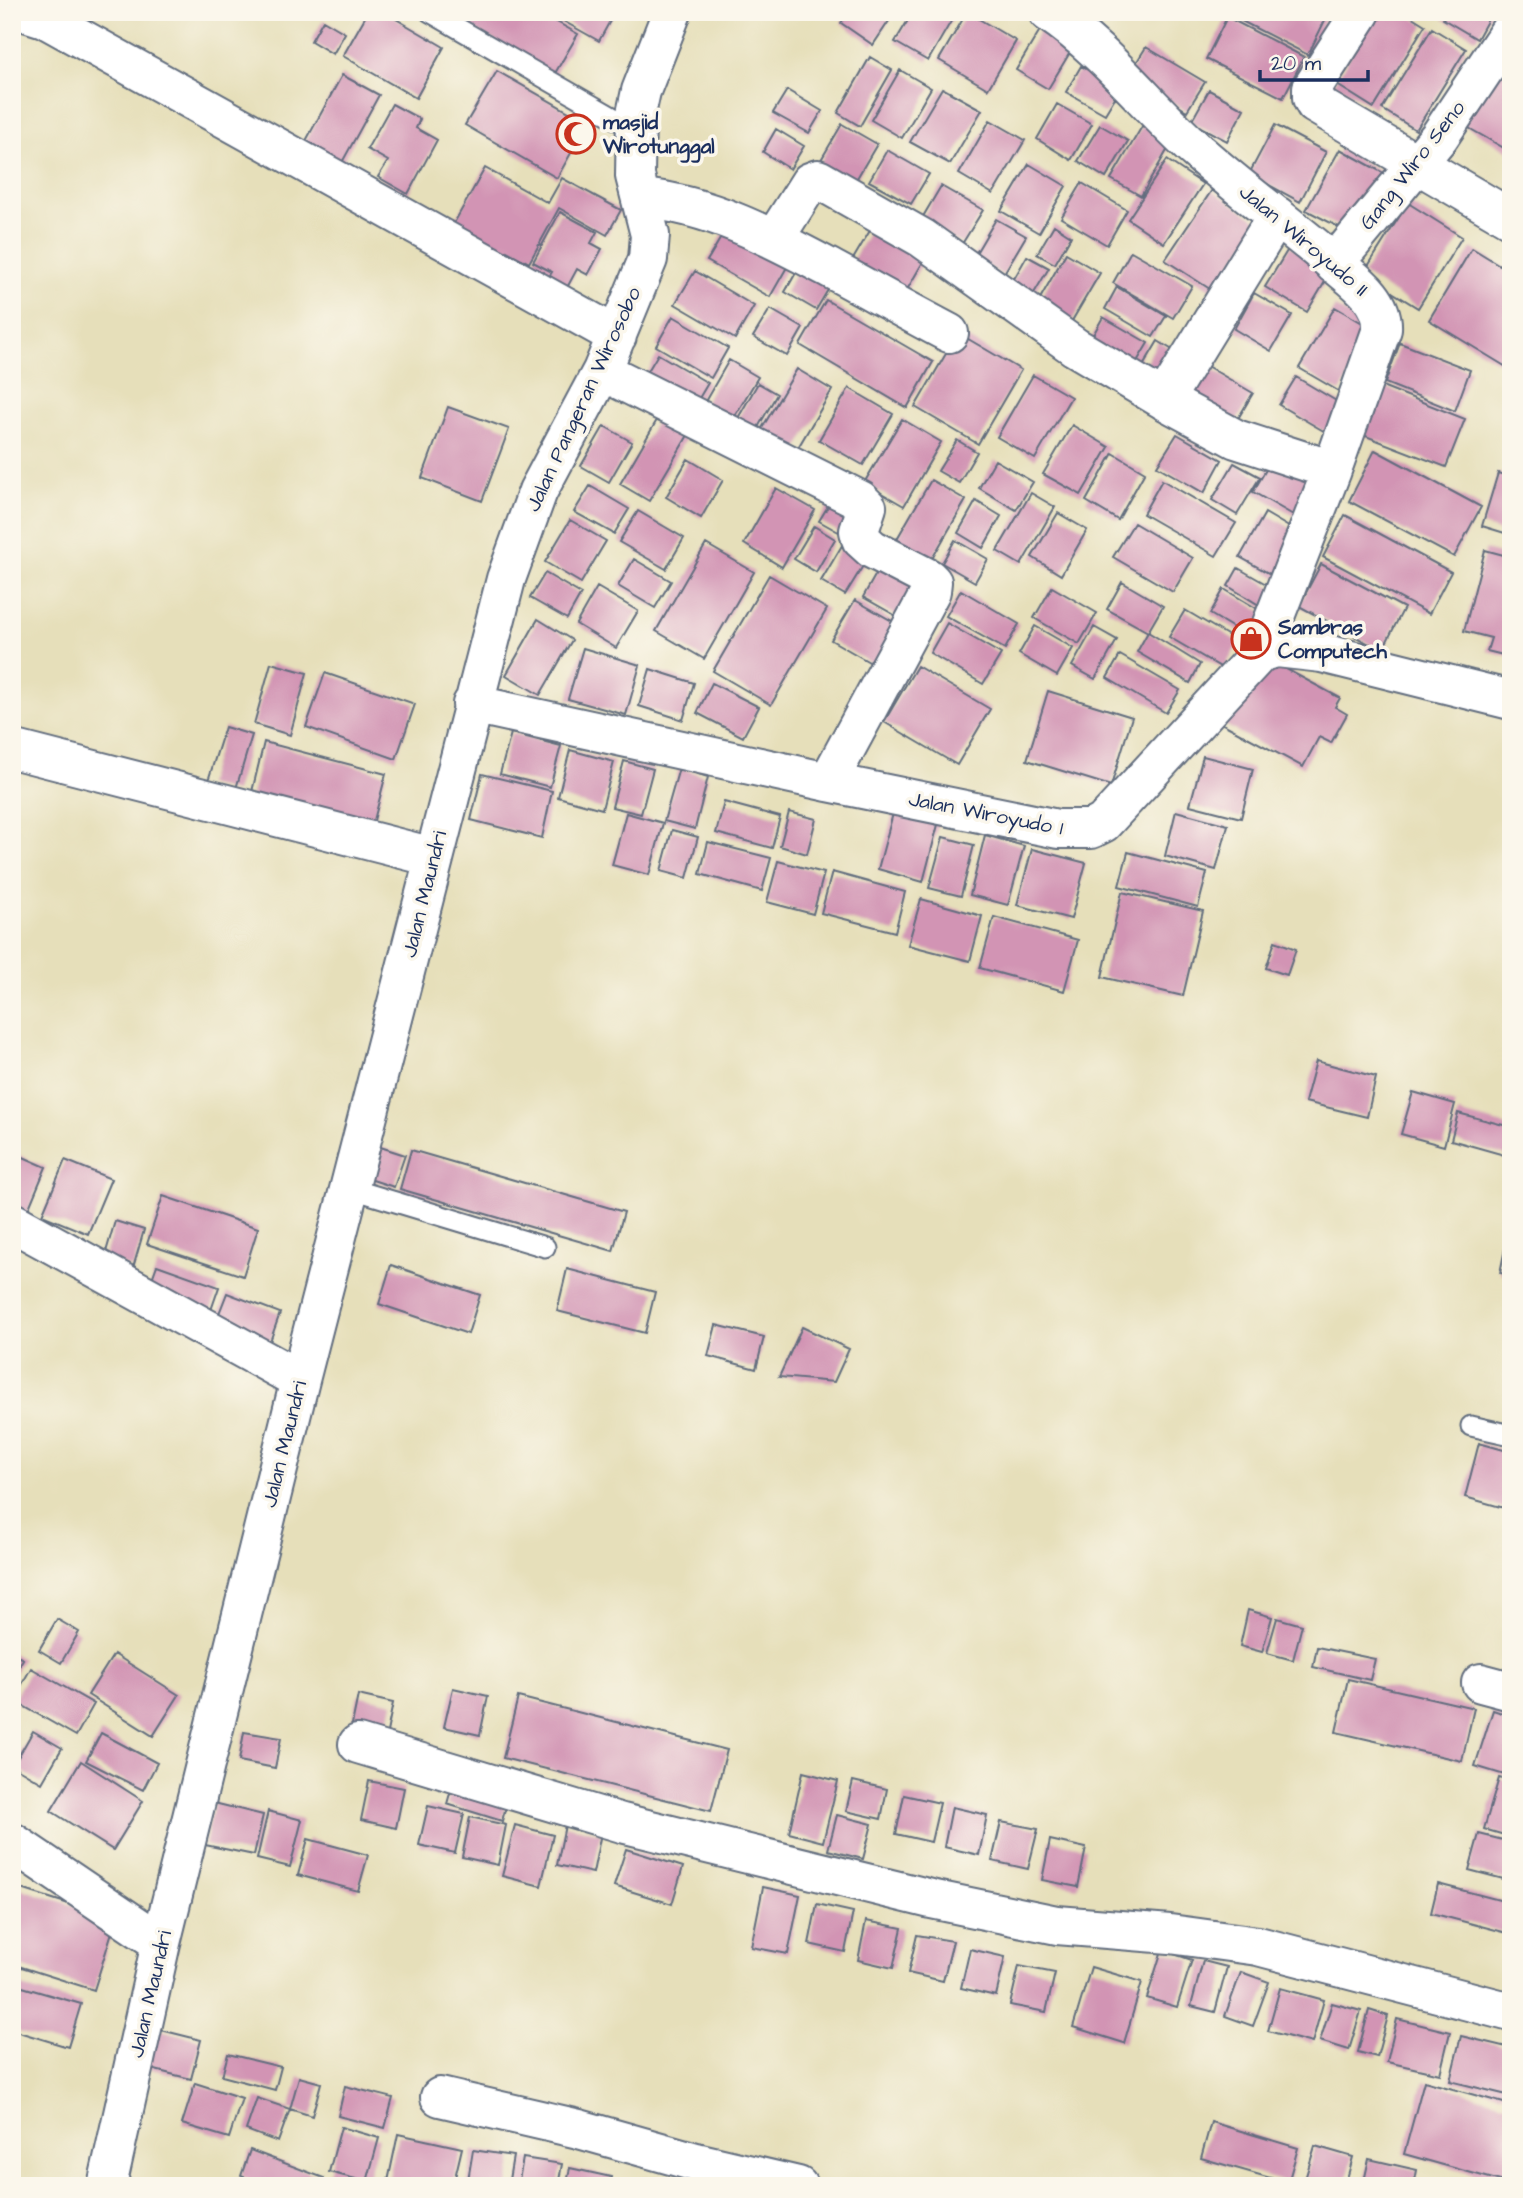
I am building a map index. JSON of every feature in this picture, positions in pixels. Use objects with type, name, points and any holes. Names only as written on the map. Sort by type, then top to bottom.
[{"type":"street","points":[[25,12],[44,18],[617,336]]},
{"type":"street","name":"Jalan Pangeran Wirosobo","points":[[472,704],[506,579],[525,523],[538,491],[617,336],[649,250],[650,235],[635,176],[635,130],[641,91],[673,12]]},
{"type":"street","name":"Jalan Wiroyudo II","points":[[1048,12],[1094,50],[1197,150],[1376,302],[1382,329],[1332,470],[1261,652]]},
{"type":"street","points":[[1361,12],[1312,88],[1312,98],[1321,108],[1511,219]]},
{"type":"street","name":"Gang Wiro Seno","points":[[1334,264],[1439,137],[1511,29]]},
{"type":"street","points":[[774,239],[810,182],[817,179],[922,238],[1075,347],[1164,400],[1236,439],[1332,470]]},
{"type":"street","points":[[641,198],[708,210],[774,239],[949,333]]},
{"type":"street","points":[[1164,400],[1277,216]]},
{"type":"street","points":[[601,371],[860,500],[867,507],[859,531],[864,543],[932,582],[931,591],[828,782]]},
{"type":"street","points":[[1261,652],[1277,648],[1322,653],[1511,700]]},
{"type":"street","name":"Jalan Wiroyudo 1","points":[[472,704],[1058,829],[1091,829],[1103,822],[1261,652]]},
{"type":"street","name":"Jalan Maundri","points":[[107,2186],[161,1943],[300,1380],[472,704]]},
{"type":"street","points":[[12,750],[433,857]]},
{"type":"street","points":[[12,1222],[300,1380]]},
{"type":"street","points":[[358,1744],[622,1823],[931,1899],[1057,1926],[1170,1934],[1258,1947],[1511,2012]]},
{"type":"street","points":[[12,1842],[161,1943]]},
{"type":"street","points":[[440,2097],[579,2129],[694,2174],[798,2186]]},
{"type":"lane","points":[[430,12],[635,130]]},
{"type":"lane","points":[[349,1188],[545,1247]]},
{"type":"lane","points":[[1471,1426],[1511,1435]]},
{"type":"building","points":[[368,12],[384,12],[444,47],[416,98],[343,56]]},
{"type":"building","points":[[444,12],[539,12],[578,34],[554,75]]},
{"type":"building","points":[[559,12],[615,12],[599,41],[556,17]]},
{"type":"building","points":[[848,12],[895,12],[873,45],[841,23]]},
{"type":"building","points":[[913,12],[942,12],[953,18],[928,61],[895,42]]},
{"type":"building","points":[[967,12],[1016,41],[988,89],[939,60]]},
{"type":"building","points":[[1224,12],[1329,12],[1308,55]]},
{"type":"building","points":[[1376,12],[1404,12],[1425,25],[1374,108],[1334,83]]},
{"type":"building","points":[[1447,12],[1492,12],[1477,39],[1443,19]]},
{"type":"building","points":[[1227,17],[1304,57],[1283,98],[1206,59]]},
{"type":"building","points":[[323,20],[345,33],[333,54],[311,41]]},
{"type":"building","points":[[1043,25],[1075,44],[1048,89],[1016,70]]},
{"type":"building","points":[[1432,28],[1466,49],[1416,130],[1382,109]]},
{"type":"building","points":[[1146,47],[1205,82],[1187,111],[1128,76]]},
{"type":"building","points":[[870,57],[892,70],[860,126],[838,113]]},
{"type":"building","points":[[1081,66],[1120,89],[1105,114],[1066,92]]},
{"type":"building","points":[[1493,66],[1511,76],[1511,152],[1460,123]]},
{"type":"building","points":[[900,70],[931,88],[902,138],[871,120]]},
{"type":"building","points":[[497,71],[588,123],[557,178],[465,125]]},
{"type":"building","points":[[342,75],[379,95],[339,168],[302,148]]},
{"type":"building","points":[[942,88],[982,110],[950,164],[910,142]]},
{"type":"building","points":[[787,90],[822,111],[809,133],[773,113]]},
{"type":"building","points":[[1209,90],[1244,109],[1227,141],[1191,122]]},
{"type":"building","points":[[392,104],[420,119],[416,128],[437,140],[408,194],[378,177],[388,161],[367,149]]},
{"type":"building","points":[[1057,104],[1092,124],[1071,160],[1037,139]]},
{"type":"building","points":[[990,120],[1025,140],[993,194],[959,174]]},
{"type":"building","points":[[1144,123],[1173,140],[1141,196],[1111,179]]},
{"type":"building","points":[[842,124],[877,144],[853,185],[818,165]]},
{"type":"building","points":[[1100,125],[1128,141],[1106,178],[1078,161]]},
{"type":"building","points":[[1275,125],[1326,152],[1300,202],[1249,174]]},
{"type":"building","points":[[776,129],[804,146],[790,169],[763,152]]},
{"type":"building","points":[[1340,149],[1387,175],[1354,235],[1306,210]]},
{"type":"building","points":[[887,150],[929,174],[911,204],[869,181]]},
{"type":"building","points":[[1167,160],[1203,184],[1164,243],[1128,219]]},
{"type":"building","points":[[1029,164],[1066,186],[1039,233],[1001,211]]},
{"type":"building","points":[[485,168],[548,203],[562,178],[621,210],[607,235],[559,208],[529,263],[507,251],[501,261],[449,232]]},
{"type":"building","points":[[1082,183],[1127,210],[1107,245],[1061,218]]},
{"type":"building","points":[[941,186],[983,210],[962,244],[921,220]]},
{"type":"building","points":[[1212,190],[1260,222],[1213,291],[1165,260]]},
{"type":"building","points":[[1408,203],[1462,237],[1418,308],[1363,274]]},
{"type":"building","points":[[560,212],[597,232],[591,243],[602,249],[588,275],[577,269],[562,297],[543,287],[552,272],[533,262]]},
{"type":"building","points":[[878,217],[931,248],[900,302],[846,271]]},
{"type":"building","points":[[996,219],[1026,236],[1003,275],[973,258]]},
{"type":"building","points":[[729,224],[791,260],[770,297],[707,261]]},
{"type":"building","points":[[1054,225],[1071,236],[1055,264],[1037,254]]},
{"type":"building","points":[[1290,246],[1332,270],[1307,312],[1265,287]]},
{"type":"building","points":[[1472,248],[1511,272],[1511,364],[1508,368],[1429,320]]},
{"type":"building","points":[[1131,251],[1192,286],[1173,318],[1113,283]]},
{"type":"building","points":[[1066,253],[1100,273],[1066,331],[1033,311]]},
{"type":"building","points":[[1027,256],[1049,268],[1027,305],[1006,293]]},
{"type":"building","points":[[801,264],[832,283],[816,310],[785,292]]},
{"type":"building","points":[[695,271],[754,306],[735,339],[675,304]]},
{"type":"building","points":[[1117,287],[1166,316],[1153,337],[1105,309]]},
{"type":"building","points":[[1254,293],[1292,315],[1271,351],[1234,329]]},
{"type":"building","points":[[826,300],[933,362],[907,408],[800,345]]},
{"type":"building","points":[[1335,307],[1376,331],[1340,392],[1299,368]]},
{"type":"building","points":[[770,309],[803,328],[787,356],[753,337]]},
{"type":"building","points":[[673,316],[728,348],[711,378],[656,346]]},
{"type":"building","points":[[1103,317],[1148,343],[1132,370],[1088,344]]},
{"type":"building","points":[[958,333],[1021,370],[978,444],[915,407]]},
{"type":"building","points":[[1158,341],[1179,354],[1158,391],[1136,378]]},
{"type":"building","points":[[1400,343],[1470,370],[1455,411],[1385,383]]},
{"type":"building","points":[[658,354],[708,383],[695,405],[645,376]]},
{"type":"building","points":[[729,360],[758,377],[732,421],[703,405]]},
{"type":"building","points":[[1205,365],[1253,393],[1229,434],[1181,406]]},
{"type":"building","points":[[797,369],[832,390],[793,456],[758,435]]},
{"type":"building","points":[[1033,375],[1071,397],[1035,459],[997,437]]},
{"type":"building","points":[[1296,377],[1343,405],[1327,433],[1279,405]]},
{"type":"building","points":[[758,383],[777,394],[756,431],[737,420]]},
{"type":"building","points":[[1382,386],[1465,419],[1446,467],[1363,435]]},
{"type":"building","points":[[849,388],[893,414],[863,465],[819,440]]},
{"type":"building","points":[[448,407],[509,429],[482,501],[422,478]]},
{"type":"building","points":[[661,413],[691,430],[649,501],[620,484]]},
{"type":"building","points":[[902,419],[941,442],[904,506],[864,483]]},
{"type":"building","points":[[1072,425],[1109,447],[1081,495],[1043,474]]},
{"type":"building","points":[[604,426],[632,442],[609,482],[581,466]]},
{"type":"building","points":[[1177,434],[1222,460],[1204,493],[1157,466]]},
{"type":"building","points":[[957,440],[977,452],[959,483],[938,471]]},
{"type":"building","points":[[1375,450],[1481,507],[1454,557],[1349,501]]},
{"type":"building","points":[[1113,453],[1145,472],[1118,520],[1086,501]]},
{"type":"building","points":[[1274,456],[1316,481],[1295,516],[1253,492]]},
{"type":"building","points":[[688,459],[723,480],[701,518],[666,497]]},
{"type":"building","points":[[995,460],[1033,482],[1016,510],[979,488]]},
{"type":"building","points":[[1234,463],[1260,477],[1237,515],[1212,500]]},
{"type":"building","points":[[1498,473],[1511,477],[1511,535],[1482,526]]},
{"type":"building","points":[[931,480],[966,500],[929,564],[894,544]]},
{"type":"building","points":[[1162,480],[1236,523],[1216,556],[1143,514]]},
{"type":"building","points":[[590,486],[629,509],[614,534],[574,512]]},
{"type":"building","points":[[776,488],[815,510],[782,567],[744,544]]},
{"type":"building","points":[[1031,493],[1055,507],[1021,565],[997,551]]},
{"type":"building","points":[[976,501],[1001,516],[983,548],[958,533]]},
{"type":"building","points":[[830,503],[861,522],[851,539],[819,521]]},
{"type":"building","points":[[638,511],[684,538],[666,569],[619,542]]},
{"type":"building","points":[[1058,513],[1087,530],[1061,575],[1032,557]]},
{"type":"building","points":[[1265,513],[1304,536],[1279,579],[1240,557]]},
{"type":"building","points":[[1345,515],[1451,572],[1429,614],[1323,557]]},
{"type":"building","points":[[570,520],[606,541],[581,583],[545,562]]},
{"type":"building","points":[[1134,523],[1193,558],[1173,592],[1113,557]]},
{"type":"building","points":[[814,526],[835,539],[816,572],[794,559]]},
{"type":"building","points":[[955,540],[988,559],[975,582],[942,563]]},
{"type":"building","points":[[844,542],[869,556],[845,595],[821,581]]},
{"type":"building","points":[[706,544],[754,572],[704,659],[656,631]]},
{"type":"building","points":[[1485,550],[1511,557],[1511,657],[1487,651],[1491,638],[1464,631]]},
{"type":"building","points":[[885,558],[929,584],[907,622],[863,597]]},
{"type":"building","points":[[634,559],[671,581],[655,608],[618,586]]},
{"type":"building","points":[[1321,564],[1404,608],[1382,651],[1299,606]]},
{"type":"building","points":[[1238,568],[1275,589],[1264,608],[1228,586]]},
{"type":"building","points":[[545,573],[581,594],[567,619],[530,598]]},
{"type":"building","points":[[769,575],[827,609],[771,705],[713,671]]},
{"type":"building","points":[[1122,582],[1163,606],[1148,632],[1107,609]]},
{"type":"building","points":[[597,587],[638,611],[616,648],[576,624]]},
{"type":"building","points":[[1052,587],[1097,613],[1079,644],[1034,618]]},
{"type":"building","points":[[1224,589],[1266,614],[1252,639],[1210,614]]},
{"type":"building","points":[[961,590],[1019,624],[1005,649],[946,616]]},
{"type":"building","points":[[855,600],[906,629],[883,670],[831,640]]},
{"type":"building","points":[[1185,610],[1239,642],[1224,669],[1169,637]]},
{"type":"building","points":[[538,619],[572,640],[540,695],[506,675]]},
{"type":"building","points":[[947,623],[1001,654],[983,684],[930,653]]},
{"type":"building","points":[[1035,626],[1073,648],[1057,676],[1019,654]]},
{"type":"building","points":[[1094,627],[1117,640],[1095,679],[1072,666]]},
{"type":"building","points":[[1148,632],[1200,664],[1190,683],[1137,652]]},
{"type":"building","points":[[583,648],[640,665],[626,715],[568,699]]},
{"type":"building","points":[[1120,655],[1180,690],[1166,713],[1107,678]]},
{"type":"building","points":[[1260,655],[1340,698],[1335,707],[1347,714],[1331,743],[1319,737],[1303,767],[1223,724]]},
{"type":"building","points":[[271,663],[307,673],[290,735],[254,724]]},
{"type":"building","points":[[917,666],[990,709],[957,765],[884,722]]},
{"type":"building","points":[[650,669],[694,683],[683,720],[639,706]]},
{"type":"building","points":[[325,673],[415,704],[396,759],[306,727]]},
{"type":"building","points":[[712,683],[759,707],[743,737],[697,713]]},
{"type":"building","points":[[1048,691],[1132,717],[1111,786],[1027,760]]},
{"type":"building","points":[[225,727],[252,735],[235,792],[207,784]]},
{"type":"building","points":[[511,733],[561,746],[550,787],[500,774]]},
{"type":"building","points":[[264,742],[386,774],[371,832],[250,800]]},
{"type":"building","points":[[570,750],[614,762],[602,809],[558,797]]},
{"type":"building","points":[[1203,756],[1253,769],[1241,818],[1190,805]]},
{"type":"building","points":[[624,761],[653,769],[641,814],[612,807]]},
{"type":"building","points":[[679,768],[708,777],[695,829],[664,821]]},
{"type":"building","points":[[482,774],[552,791],[542,838],[471,820]]},
{"type":"building","points":[[724,802],[780,817],[772,848],[716,833]]},
{"type":"building","points":[[895,806],[940,817],[923,882],[878,869]]},
{"type":"building","points":[[1176,811],[1228,825],[1216,870],[1165,856]]},
{"type":"building","points":[[789,812],[816,819],[807,854],[780,846]]},
{"type":"building","points":[[626,813],[663,823],[649,875],[612,865]]},
{"type":"building","points":[[672,830],[698,837],[687,878],[661,871]]},
{"type":"building","points":[[985,835],[1024,846],[1008,905],[970,895]]},
{"type":"building","points":[[943,837],[974,845],[961,896],[929,888]]},
{"type":"building","points":[[708,842],[771,858],[762,891],[700,874]]},
{"type":"building","points":[[1032,849],[1086,863],[1071,919],[1017,905]]},
{"type":"building","points":[[1128,852],[1207,873],[1198,907],[1119,886]]},
{"type":"building","points":[[778,861],[824,873],[813,914],[767,902]]},
{"type":"building","points":[[832,872],[905,892],[895,932],[821,913]]},
{"type":"building","points":[[1122,892],[1203,911],[1183,996],[1102,977]]},
{"type":"building","points":[[921,899],[982,916],[970,961],[908,945]]},
{"type":"building","points":[[994,917],[1078,940],[1064,991],[980,968]]},
{"type":"building","points":[[1275,941],[1296,949],[1287,975],[1266,968]]},
{"type":"building","points":[[1316,1061],[1376,1077],[1367,1117],[1305,1102]]},
{"type":"building","points":[[1413,1092],[1455,1104],[1444,1146],[1401,1134]]},
{"type":"building","points":[[1458,1113],[1511,1127],[1511,1157],[1451,1140]]},
{"type":"building","points":[[368,1143],[405,1155],[394,1187],[357,1175]]},
{"type":"building","points":[[411,1150],[624,1212],[613,1251],[400,1189]]},
{"type":"building","points":[[12,1152],[46,1167],[26,1215],[12,1209]]},
{"type":"building","points":[[65,1160],[111,1179],[88,1234],[42,1215]]},
{"type":"building","points":[[163,1196],[258,1228],[243,1276],[147,1244]]},
{"type":"building","points":[[115,1221],[144,1230],[133,1268],[104,1259]]},
{"type":"building","points":[[1508,1234],[1511,1234],[1511,1275],[1500,1273]]},
{"type":"building","points":[[157,1265],[219,1287],[210,1313],[148,1290]]},
{"type":"building","points":[[391,1265],[480,1295],[468,1334],[379,1304]]},
{"type":"building","points":[[567,1269],[655,1292],[645,1333],[557,1311]]},
{"type":"building","points":[[227,1293],[280,1313],[267,1350],[213,1329]]},
{"type":"building","points":[[716,1325],[764,1337],[756,1369],[708,1356]]},
{"type":"building","points":[[802,1327],[849,1349],[834,1382],[779,1377]]},
{"type":"building","points":[[1479,1443],[1511,1452],[1511,1510],[1465,1497]]},
{"type":"building","points":[[1248,1610],[1272,1617],[1262,1652],[1240,1646]]},
{"type":"building","points":[[1277,1618],[1302,1625],[1293,1660],[1267,1653]]},
{"type":"building","points":[[57,1619],[79,1632],[61,1663],[39,1650]]},
{"type":"building","points":[[1317,1647],[1375,1659],[1370,1680],[1313,1667]]},
{"type":"building","points":[[12,1653],[23,1659],[12,1677]]},
{"type":"building","points":[[114,1654],[179,1695],[153,1736],[88,1695]]},
{"type":"building","points":[[31,1668],[94,1704],[76,1736],[13,1700]]},
{"type":"building","points":[[1348,1679],[1474,1708],[1462,1761],[1336,1732]]},
{"type":"building","points":[[453,1688],[488,1696],[480,1735],[444,1727]]},
{"type":"building","points":[[358,1695],[393,1703],[385,1742],[350,1734]]},
{"type":"building","points":[[518,1697],[727,1750],[711,1811],[503,1758]]},
{"type":"building","points":[[1493,1710],[1511,1716],[1511,1777],[1475,1766]]},
{"type":"building","points":[[33,1731],[62,1748],[42,1783],[13,1766]]},
{"type":"building","points":[[244,1732],[281,1738],[275,1768],[239,1761]]},
{"type":"building","points":[[101,1733],[157,1763],[143,1790],[86,1761]]},
{"type":"building","points":[[81,1761],[143,1801],[113,1850],[51,1811]]},
{"type":"building","points":[[803,1772],[838,1781],[823,1842],[789,1833]]},
{"type":"building","points":[[1499,1778],[1511,1781],[1511,1837],[1484,1829]]},
{"type":"building","points":[[369,1781],[404,1788],[396,1828],[361,1820]]},
{"type":"building","points":[[853,1781],[887,1789],[881,1819],[846,1811]]},
{"type":"building","points":[[452,1786],[507,1803],[502,1821],[447,1804]]},
{"type":"building","points":[[904,1795],[940,1803],[931,1842],[896,1834]]},
{"type":"building","points":[[214,1803],[263,1815],[254,1855],[205,1845]]},
{"type":"building","points":[[428,1806],[464,1814],[455,1853],[419,1845]]},
{"type":"building","points":[[952,1807],[987,1815],[979,1855],[944,1847]]},
{"type":"building","points":[[268,1811],[302,1820],[290,1867],[257,1859]]},
{"type":"building","points":[[837,1815],[872,1824],[863,1859],[828,1850]]},
{"type":"building","points":[[470,1817],[506,1825],[498,1865],[462,1857]]},
{"type":"building","points":[[1001,1822],[1038,1829],[1028,1869],[992,1861]]},
{"type":"building","points":[[515,1825],[553,1835],[541,1886],[502,1876]]},
{"type":"building","points":[[565,1825],[601,1833],[593,1873],[557,1865]]},
{"type":"building","points":[[1479,1834],[1511,1842],[1511,1881],[1469,1870]]},
{"type":"building","points":[[308,1839],[368,1855],[358,1891],[298,1875]]},
{"type":"building","points":[[1050,1840],[1086,1848],[1078,1887],[1042,1880]]},
{"type":"building","points":[[626,1849],[683,1867],[672,1904],[614,1886]]},
{"type":"building","points":[[1438,1884],[1511,1903],[1511,1934],[1431,1913]]},
{"type":"building","points":[[12,1886],[116,1919],[94,1990],[12,1964]]},
{"type":"building","points":[[763,1887],[800,1895],[788,1954],[751,1947]]},
{"type":"building","points":[[817,1904],[853,1912],[845,1952],[809,1944]]},
{"type":"building","points":[[866,1921],[902,1928],[893,1968],[858,1960]]},
{"type":"building","points":[[917,1935],[953,1941],[943,1981],[908,1973]]},
{"type":"building","points":[[970,1949],[1005,1957],[996,1996],[961,1988]]},
{"type":"building","points":[[1162,1950],[1192,1960],[1177,2007],[1147,1998]]},
{"type":"building","points":[[1203,1961],[1227,1967],[1215,2012],[1191,2006]]},
{"type":"building","points":[[1019,1966],[1055,1973],[1046,2012],[1010,2005]]},
{"type":"building","points":[[1091,1967],[1142,1982],[1124,2043],[1073,2027]]},
{"type":"building","points":[[1241,1972],[1269,1982],[1253,2026],[1225,2016]]},
{"type":"building","points":[[12,1984],[81,2004],[68,2047],[12,2030]]},
{"type":"building","points":[[1280,1988],[1324,2000],[1312,2043],[1268,2031]]},
{"type":"building","points":[[1332,2003],[1361,2011],[1349,2050],[1320,2041]]},
{"type":"building","points":[[1369,2010],[1388,2016],[1377,2057],[1358,2052]]},
{"type":"building","points":[[1397,2019],[1450,2032],[1440,2074],[1387,2062]]},
{"type":"building","points":[[157,2029],[201,2040],[191,2079],[147,2068]]},
{"type":"building","points":[[1461,2036],[1511,2048],[1511,2096],[1450,2081]]},
{"type":"building","points":[[228,2054],[281,2067],[275,2090],[222,2076]]},
{"type":"building","points":[[299,2077],[321,2083],[312,2116],[290,2109]]},
{"type":"building","points":[[1424,2081],[1511,2105],[1511,2184],[1404,2154]]},
{"type":"building","points":[[195,2083],[242,2098],[229,2138],[182,2124]]},
{"type":"building","points":[[345,2086],[393,2098],[385,2128],[338,2116]]},
{"type":"building","points":[[257,2098],[290,2109],[278,2142],[246,2130]]},
{"type":"building","points":[[1211,2122],[1298,2148],[1288,2183],[1201,2158]]},
{"type":"building","points":[[341,2127],[379,2138],[367,2182],[329,2172]]},
{"type":"building","points":[[398,2134],[462,2148],[453,2186],[387,2186]]},
{"type":"building","points":[[1315,2146],[1353,2157],[1345,2186],[1303,2186]]},
{"type":"building","points":[[250,2150],[324,2178],[321,2186],[267,2186],[241,2176]]},
{"type":"building","points":[[473,2150],[513,2156],[508,2186],[467,2186]]},
{"type":"building","points":[[523,2158],[562,2164],[558,2186],[518,2186]]},
{"type":"building","points":[[1369,2159],[1417,2170],[1414,2186],[1363,2186]]},
{"type":"building","points":[[570,2168],[611,2177],[609,2186],[566,2186]]},
{"type":"place","name":"masjid Wirotunggal","points":[[576,134]]},
{"type":"place","name":"Sambras Computech","points":[[1251,639]]}]
